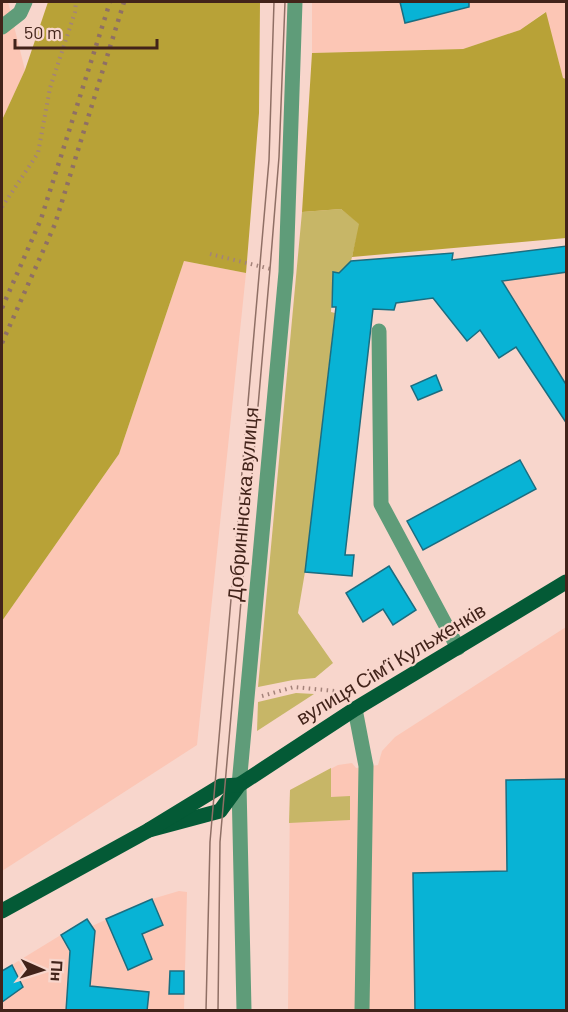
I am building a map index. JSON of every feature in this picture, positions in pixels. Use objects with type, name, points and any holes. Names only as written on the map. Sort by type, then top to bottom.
[{"type":"main road","name":"вулиця Сімʼї Кульженків","points":[[239,784],[355,708],[567,582]]},
{"type":"main road","points":[[2,912],[149,830],[221,786],[239,784]]},
{"type":"main road","points":[[149,830],[220,811],[239,784]]},
{"type":"street","name":"Добринінська вулиця","points":[[244,1011],[239,784],[286,272],[295,2]]},
{"type":"street","points":[[2,27],[23,7]]},
{"type":"street","points":[[379,332],[381,504],[458,648]]},
{"type":"street","points":[[355,708],[366,766],[362,1011]]},
{"type":"path","points":[[2,207],[38,153],[50,87],[75,12],[76,2]]},
{"type":"path","points":[[210,254],[286,272]]},
{"type":"path","points":[[255,698],[294,687],[335,691]]},
{"type":"shaded area","points":[[2,2],[8,2],[25,70],[2,120]]},
{"type":"shaded area","points":[[48,2],[260,2],[259,113],[246,273],[184,261],[119,454],[2,621],[2,120],[25,70]]},
{"type":"shaded area","points":[[312,2],[566,2],[566,79],[563,78],[545,12],[520,30],[463,49],[312,53]]},
{"type":"shaded area","points":[[546,12],[563,78],[566,79],[566,238],[352,257],[359,224],[341,209],[302,212],[312,53],[463,49],[520,30]]},
{"type":"shaded area","points":[[341,209],[360,224],[351,261],[339,273],[333,272],[331,312],[335,313],[305,572],[298,613],[333,663],[315,678],[258,687],[302,212]]},
{"type":"shaded area","points":[[566,246],[566,424],[497,318],[452,260]]},
{"type":"shaded area","points":[[184,261],[246,273],[197,745],[2,871],[2,621],[119,454]]},
{"type":"shaded area","points":[[566,627],[566,1010],[288,1010],[290,790],[338,765],[352,763],[356,768],[378,765],[382,751],[395,737]]},
{"type":"shaded area","points":[[296,693],[314,694],[257,731],[258,702]]},
{"type":"shaded area","points":[[331,768],[331,797],[350,796],[350,820],[289,823],[290,790]]},
{"type":"shaded area","points":[[179,891],[187,892],[184,1010],[2,1010],[2,971],[87,919],[92,926],[152,899]]},
{"type":"building","points":[[400,2],[469,2],[469,7],[405,23]]},
{"type":"building","points":[[567,246],[567,272],[502,281],[567,386],[567,424],[516,347],[499,358],[480,330],[467,341],[433,298],[396,303],[394,310],[373,309],[345,555],[354,555],[352,576],[305,572],[336,307],[332,307],[333,272],[339,273],[351,261],[453,253],[452,260]]},
{"type":"building","points":[[436,375],[442,390],[418,400],[411,386]]},
{"type":"building","points":[[520,460],[536,489],[423,550],[407,521]]},
{"type":"building","points":[[389,566],[416,610],[393,625],[383,609],[363,622],[346,593]]},
{"type":"building","points":[[567,779],[567,1011],[415,1011],[413,873],[507,871],[506,780]]},
{"type":"building","points":[[152,899],[163,925],[142,934],[152,959],[128,970],[106,919]]},
{"type":"building","points":[[87,919],[95,931],[90,986],[149,992],[147,1011],[66,1011],[70,951],[61,935]]},
{"type":"building","points":[[12,965],[23,987],[2,1002],[2,971]]},
{"type":"building","points":[[170,971],[184,971],[184,994],[169,994]]},
{"type":"tram line","points":[[206,1010],[210,842],[269,160],[274,2]]},
{"type":"tram line","points":[[218,1010],[220,842],[279,157],[285,2]]},
{"type":"railway","points":[[2,308],[41,219],[110,2]]},
{"type":"railway","points":[[2,343],[55,224],[124,2]]}]
